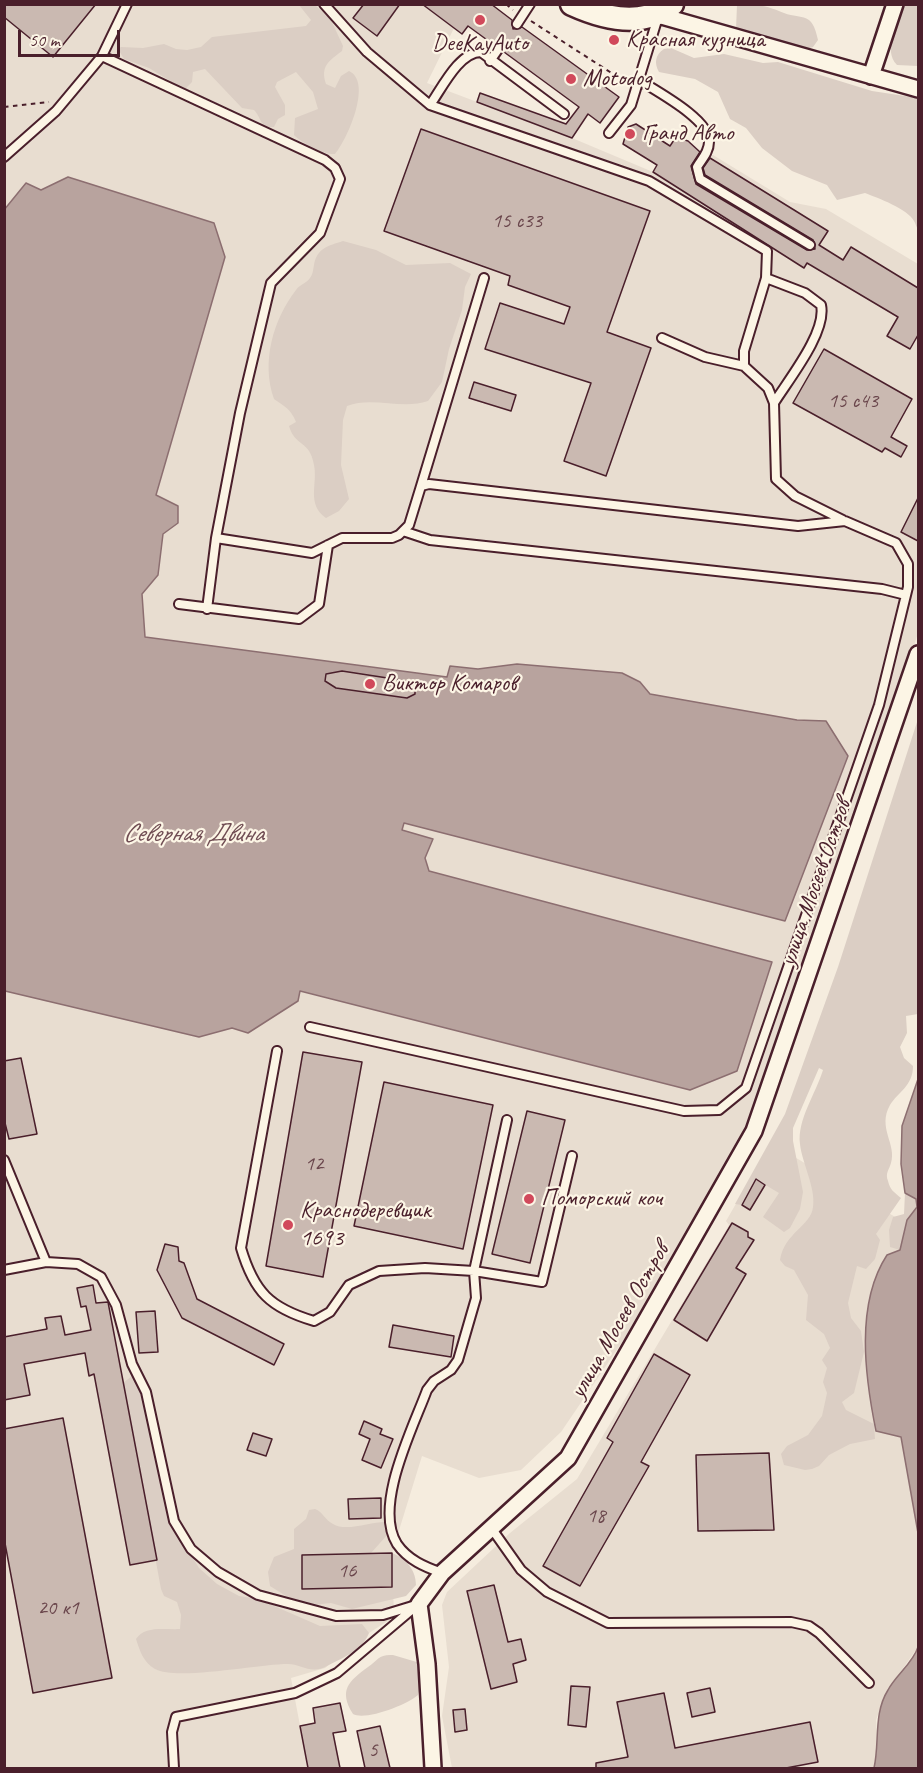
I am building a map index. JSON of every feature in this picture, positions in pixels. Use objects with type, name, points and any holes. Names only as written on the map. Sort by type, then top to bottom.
[{"type":"main road","points":[[572,4],[604,15],[632,20],[665,10]]},
{"type":"street","points":[[871,76],[895,4]]},
{"type":"street","points":[[665,10],[918,89]]},
{"type":"street","name":"улица Мосеев Остров","points":[[419,1604],[442,1573],[568,1458],[754,1131],[918,654]]},
{"type":"street","points":[[419,1604],[427,1664],[433,1768]]},
{"type":"lane","points":[[4,158],[56,111],[102,56],[127,4]]},
{"type":"lane","points":[[324,4],[367,52],[430,105],[649,181],[767,251],[766,278],[744,351],[744,366]]},
{"type":"lane","points":[[517,24],[530,4]]},
{"type":"lane","points":[[609,132],[631,105],[665,10]]},
{"type":"lane","points":[[490,61],[499,48]]},
{"type":"lane","points":[[430,105],[472,52],[481,52],[490,61],[564,114]]},
{"type":"lane","points":[[102,56],[325,160],[335,168],[340,179],[320,233],[271,284],[240,413],[216,538],[207,609]]},
{"type":"lane","points":[[639,80],[697,119],[705,130],[710,139],[707,152],[697,167],[700,179],[810,245]]},
{"type":"lane","points":[[216,538],[312,553],[342,538],[392,538],[403,531],[409,525],[484,278]]},
{"type":"lane","points":[[766,278],[805,293],[821,305],[823,312],[820,327],[774,403]]},
{"type":"lane","points":[[310,1026],[684,1112],[719,1110],[746,1088],[879,705],[906,595],[908,564],[896,543],[795,496],[776,478],[774,403],[768,388],[744,366],[705,357],[662,338]]},
{"type":"lane","points":[[421,486],[429,484],[798,526],[845,521]]},
{"type":"lane","points":[[403,531],[430,540],[882,589],[906,595]]},
{"type":"lane","points":[[178,604],[299,619],[319,604],[328,545]]},
{"type":"lane","points":[[277,1051],[242,1248],[249,1275],[269,1302],[289,1314],[314,1321],[330,1312],[349,1285],[379,1271],[425,1268],[474,1271],[542,1282],[572,1156]]},
{"type":"lane","points":[[442,1573],[421,1565],[405,1553],[396,1542],[391,1525],[390,1500],[398,1469],[427,1390],[434,1381],[451,1370],[458,1360],[476,1298],[474,1271],[507,1119]]},
{"type":"lane","points":[[4,1160],[46,1262]]},
{"type":"lane","points":[[4,1270],[46,1262],[78,1264],[101,1277],[109,1288],[132,1364],[146,1392],[174,1521],[191,1549],[218,1572],[258,1595],[336,1616],[383,1616],[419,1604]]},
{"type":"lane","points":[[492,1529],[521,1570],[547,1592],[608,1623],[791,1622],[809,1626],[819,1633],[868,1683]]},
{"type":"lane","points":[[174,1768],[172,1732],[176,1717],[295,1693],[337,1673],[419,1604]]},
{"type":"path","points":[[506,4],[636,90]]},
{"type":"path","points":[[4,107],[50,102]]},
{"type":"shaded area","points":[[5,5],[364,5],[354,18],[377,36],[400,5],[427,5],[426,7],[454,28],[427,83],[572,138],[653,172],[677,187],[700,152],[713,155],[790,202],[826,209],[918,264],[918,633],[871,782],[756,1101],[716,1191],[652,1298],[561,1432],[521,1470],[479,1478],[422,1456],[392,1553],[394,1617],[369,1633],[325,1668],[291,1678],[308,1768],[5,1768],[5,991],[199,1037],[232,1028],[299,991],[690,1090],[772,962],[429,871],[425,858],[428,847],[401,831],[404,823],[785,921],[826,721],[797,720],[650,694],[640,682],[517,664],[478,669],[450,666],[448,677],[145,637],[142,594],[158,575],[163,534],[156,496],[225,257],[68,177],[41,190],[26,183],[5,209]]},
{"type":"shaded area","points":[[299,5],[315,5],[331,20],[343,46],[342,51],[325,68],[326,84],[335,88],[341,76],[349,71],[356,77],[359,87],[351,124],[335,154],[313,148],[294,135],[295,118],[318,109],[313,92],[296,72],[277,82],[275,87],[285,105],[285,115],[278,119],[274,127],[269,127],[263,124],[254,110],[242,108],[205,69],[193,72],[192,82],[186,88],[182,88],[149,68],[124,59],[118,49],[164,44],[176,49],[187,50],[201,47],[212,37],[306,26],[311,20]]},
{"type":"shaded area","points":[[737,5],[761,6],[806,18],[813,25],[818,40],[813,47],[807,49],[742,33],[736,29]]},
{"type":"shaded area","points":[[900,5],[918,5],[918,66],[897,65],[893,59],[892,36]]},
{"type":"shaded area","points":[[671,48],[694,58],[724,54],[763,63],[778,62],[872,91],[918,98],[918,229],[906,212],[885,201],[865,193],[837,200],[827,185],[792,171],[762,148],[746,128],[730,119],[718,92],[695,79],[659,72],[656,65],[657,57],[664,49]]},
{"type":"shaded area","points":[[343,241],[376,250],[406,265],[450,263],[471,274],[465,287],[462,310],[449,349],[442,382],[428,401],[408,404],[367,402],[347,406],[343,420],[341,465],[349,499],[339,511],[326,518],[314,500],[315,472],[312,457],[292,433],[289,426],[296,422],[292,414],[274,399],[270,385],[269,356],[271,342],[281,314],[299,286],[307,282],[311,276],[315,259],[328,246]]},
{"type":"shaded area","points":[[918,719],[918,1014],[906,1016],[907,1033],[900,1047],[904,1058],[913,1066],[911,1079],[890,1105],[886,1121],[892,1149],[887,1178],[891,1189],[901,1198],[876,1234],[880,1240],[875,1259],[866,1269],[857,1266],[848,1303],[851,1318],[861,1331],[864,1352],[854,1393],[842,1402],[846,1410],[874,1424],[875,1439],[850,1444],[829,1455],[819,1466],[805,1470],[784,1465],[781,1454],[787,1446],[808,1435],[822,1416],[827,1393],[823,1382],[827,1368],[822,1360],[830,1348],[824,1334],[806,1320],[808,1295],[794,1270],[785,1266],[780,1260],[782,1251],[792,1236],[808,1220],[813,1207],[813,1192],[801,1151],[800,1135],[804,1116],[823,1070],[819,1068],[793,1128],[793,1141],[803,1192],[800,1209],[790,1228],[784,1232],[763,1217],[779,1193],[757,1180],[742,1205],[735,1204],[785,1114],[838,967]]},
{"type":"shaded area","points":[[771,1143],[907,1224],[900,1250],[887,1255],[883,1262],[867,1351],[868,1385],[872,1405],[901,1437],[918,1533],[918,1647],[887,1691],[876,1720],[878,1749],[874,1768],[452,1768],[442,1716],[449,1667],[442,1605],[447,1592],[510,1533],[577,1479],[729,1225],[726,1221]]},
{"type":"shaded area","points":[[905,1193],[916,1198],[917,1207],[907,1224],[900,1250],[890,1247],[889,1230],[893,1217],[904,1214]]},
{"type":"shaded area","points":[[132,1376],[137,1378],[173,1526],[199,1568],[217,1584],[239,1596],[258,1599],[320,1626],[362,1624],[369,1633],[362,1645],[345,1657],[316,1669],[288,1664],[199,1673],[166,1672],[155,1669],[142,1656],[136,1639],[150,1630],[180,1629],[181,1615],[177,1602],[164,1596],[161,1589],[123,1383]]},
{"type":"shaded area","points":[[315,1509],[338,1526],[351,1527],[385,1522],[388,1534],[371,1553],[302,1555],[303,1589],[392,1587],[392,1553],[409,1565],[416,1579],[416,1585],[406,1596],[352,1609],[331,1603],[313,1605],[286,1596],[270,1586],[268,1572],[274,1557],[294,1549],[294,1529],[306,1519],[309,1510]]},
{"type":"shaded area","points":[[393,1655],[420,1663],[422,1679],[418,1695],[405,1703],[376,1714],[359,1716],[353,1714],[346,1698],[351,1682],[379,1658]]},
{"type":"water","name":"Северная Двина","points":[[68,177],[214,223],[225,257],[156,495],[178,506],[178,523],[163,534],[158,575],[142,594],[145,637],[447,677],[450,666],[478,669],[517,664],[622,673],[640,682],[650,694],[797,720],[826,721],[848,756],[785,921],[404,823],[402,830],[433,839],[425,858],[429,871],[772,962],[737,1071],[690,1090],[300,991],[298,1001],[248,1033],[232,1028],[199,1037],[5,991],[4,210],[26,183],[41,190]]},
{"type":"water","points":[[918,1079],[918,1533],[901,1437],[876,1431],[866,1365],[865,1341],[870,1296],[877,1274],[887,1255],[900,1250],[907,1220],[917,1207],[916,1199],[905,1193],[901,1164],[902,1126]]},
{"type":"water","points":[[918,1647],[918,1768],[874,1768],[883,1699]]},
{"type":"building","points":[[4,4],[96,4],[53,57],[4,17]]},
{"type":"building","points":[[364,4],[400,4],[377,36],[353,18]]},
{"type":"building","points":[[422,4],[491,4],[512,20],[513,29],[522,27],[619,97],[600,123],[588,114],[572,138],[477,102],[480,93],[566,124],[579,107],[504,52],[502,43],[494,45],[468,26],[462,34]]},
{"type":"building","points":[[636,124],[670,146],[676,137],[688,141],[700,152],[691,166],[696,184],[807,250],[815,249],[813,240],[705,175],[703,168],[710,158],[828,231],[819,245],[843,260],[851,247],[918,288],[918,335],[910,349],[887,336],[898,317],[807,263],[804,268],[653,172],[657,165],[623,144],[628,127]]},
{"type":"building","points":[[421,129],[650,211],[607,332],[651,348],[606,476],[564,461],[591,383],[485,349],[500,303],[564,324],[570,307],[508,285],[510,276],[384,231]]},
{"type":"building","points":[[824,349],[912,399],[891,437],[907,446],[901,457],[885,448],[882,452],[793,403]]},
{"type":"building","points":[[474,382],[516,395],[511,411],[469,398]]},
{"type":"building","points":[[918,498],[918,541],[901,532]]},
{"type":"building","name":"Виктор Комаров","points":[[342,671],[407,681],[415,687],[415,694],[407,698],[336,688],[325,681],[326,674]]},
{"type":"building","points":[[303,1052],[362,1062],[323,1277],[266,1266]]},
{"type":"building","points":[[21,1058],[37,1134],[9,1139],[4,1119],[4,1061]]},
{"type":"building","points":[[384,1082],[493,1105],[463,1249],[354,1226]]},
{"type":"building","points":[[527,1111],[565,1120],[530,1263],[492,1254]]},
{"type":"building","points":[[756,1179],[765,1185],[750,1210],[742,1205]]},
{"type":"building","points":[[732,1223],[748,1232],[748,1237],[754,1240],[736,1268],[746,1274],[707,1341],[674,1320]]},
{"type":"building","points":[[165,1244],[178,1247],[179,1261],[184,1263],[197,1299],[284,1344],[274,1365],[182,1318],[157,1270]]},
{"type":"building","points":[[93,1285],[96,1303],[108,1302],[157,1560],[130,1565],[94,1374],[89,1376],[85,1353],[24,1364],[30,1395],[4,1400],[4,1337],[47,1329],[45,1318],[61,1316],[65,1335],[91,1330],[86,1306],[81,1307],[77,1288]]},
{"type":"building","points":[[155,1311],[158,1352],[139,1353],[136,1312]]},
{"type":"building","points":[[393,1325],[454,1336],[451,1357],[389,1347]]},
{"type":"building","points":[[654,1354],[690,1375],[641,1462],[649,1466],[580,1586],[543,1566],[613,1442],[607,1438]]},
{"type":"building","points":[[63,1418],[112,1678],[33,1693],[4,1538],[4,1429]]},
{"type":"building","points":[[364,1421],[382,1429],[380,1434],[393,1439],[381,1468],[362,1460],[370,1439],[359,1434]]},
{"type":"building","points":[[253,1433],[272,1439],[266,1456],[247,1450]]},
{"type":"building","points":[[769,1453],[774,1530],[698,1531],[696,1455]]},
{"type":"building","points":[[381,1498],[381,1518],[349,1519],[348,1499]]},
{"type":"building","points":[[392,1553],[392,1587],[302,1589],[302,1555]]},
{"type":"building","points":[[494,1585],[508,1642],[521,1639],[526,1660],[513,1664],[517,1682],[491,1689],[467,1591]]},
{"type":"building","points":[[571,1686],[590,1687],[586,1727],[568,1725]]},
{"type":"building","points":[[710,1688],[715,1712],[692,1717],[687,1693]]},
{"type":"building","points":[[664,1693],[675,1748],[810,1722],[818,1762],[786,1768],[596,1768],[596,1763],[628,1757],[617,1702]]},
{"type":"building","points":[[340,1703],[346,1731],[333,1733],[340,1768],[308,1768],[300,1726],[315,1723],[313,1708]]},
{"type":"building","points":[[465,1709],[467,1730],[455,1732],[453,1710]]},
{"type":"building","points":[[380,1726],[390,1768],[365,1768],[357,1731]]},
{"type":"place","name":"DeeKayAuto","points":[[480,20]]},
{"type":"place","name":"Красная кузница","points":[[614,40]]},
{"type":"place","name":"Motodog","points":[[571,79]]},
{"type":"place","name":"Гранд Авто","points":[[630,134]]},
{"type":"place","name":"Виктор Комаров","points":[[370,684]]},
{"type":"place","name":"Поморский коч","points":[[529,1199]]},
{"type":"place","name":"Краснодеревщик 1693","points":[[288,1225]]}]
